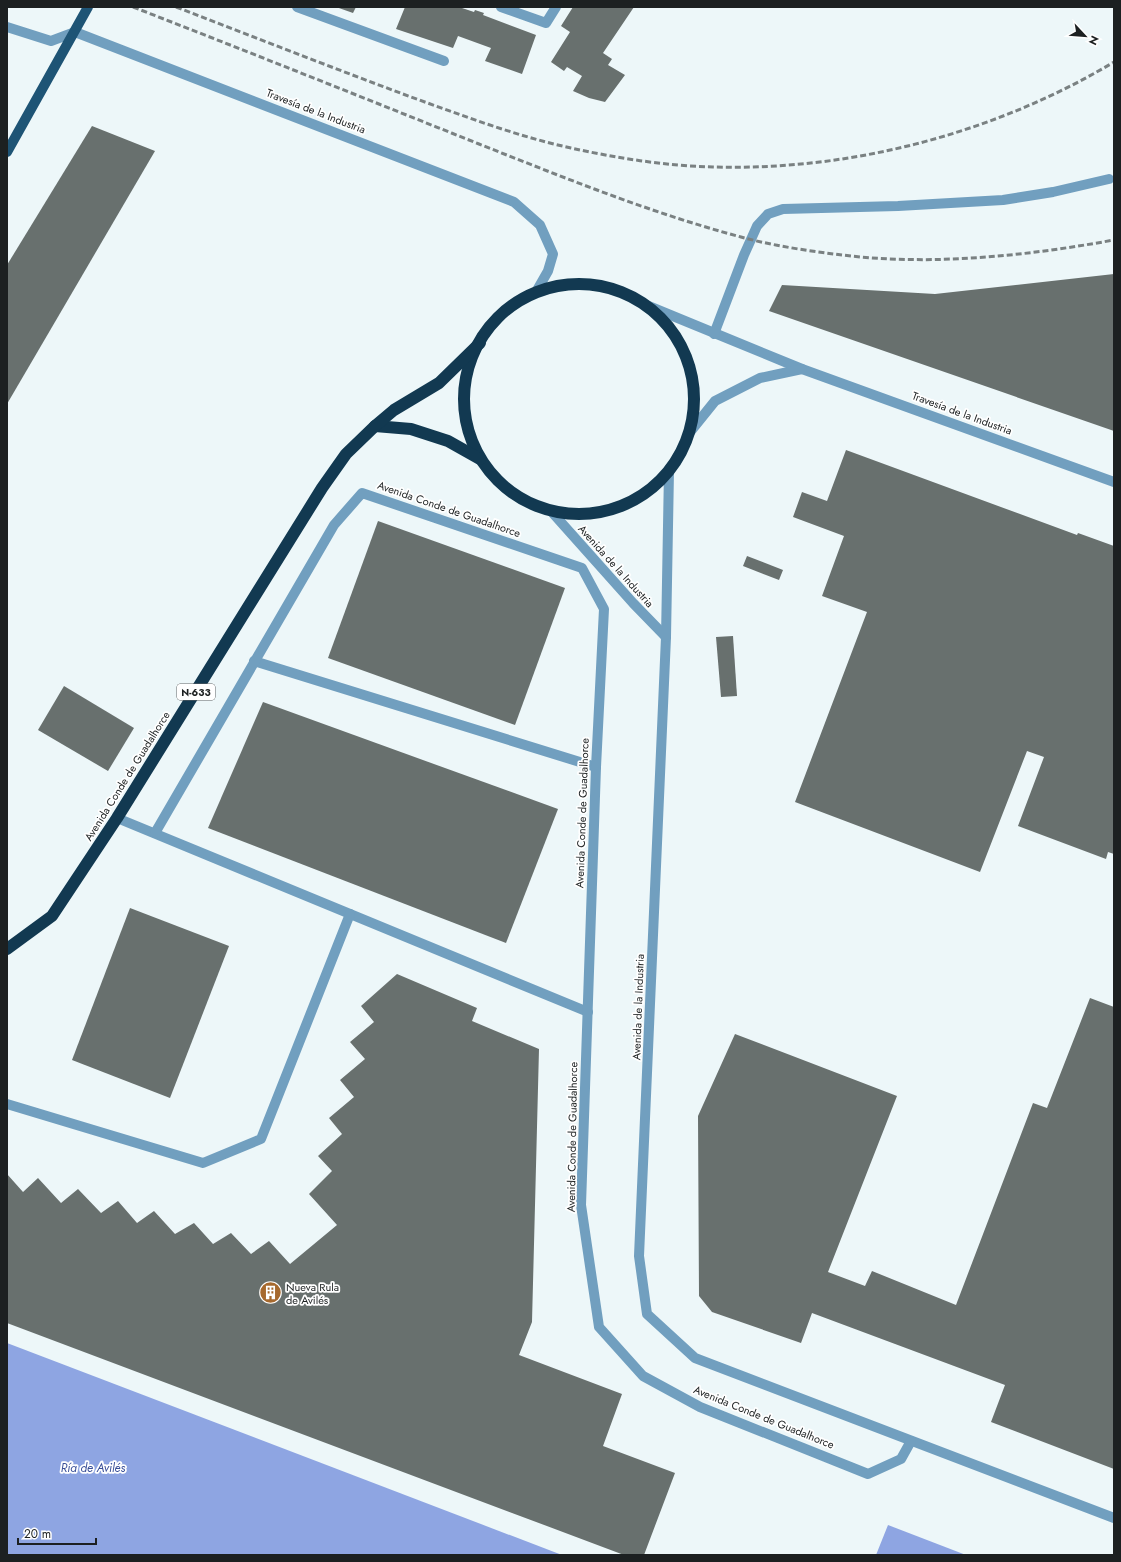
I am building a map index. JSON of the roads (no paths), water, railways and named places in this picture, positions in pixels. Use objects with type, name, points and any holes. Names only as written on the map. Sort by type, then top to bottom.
[{"type":"highway","name":"Travesía de la Industria","points":[[482,460],[472,444],[463,407],[468,365],[488,328],[509,307],[536,292],[561,285],[593,284],[646,305],[676,336],[688,361],[694,389],[690,432]]},
{"type":"highway","name":"Avenida Conde de Guadalhorce","points":[[7,949],[52,916],[117,818],[322,488],[346,454],[394,410],[439,383],[480,343]]},
{"type":"highway","points":[[376,426],[411,429],[448,441],[482,460],[496,480],[530,505],[566,515],[611,510],[642,496],[669,471],[690,432]]},
{"type":"main road","points":[[7,152],[88,7]]},
{"type":"street","points":[[297,7],[444,61]]},
{"type":"street","points":[[501,7],[546,23],[556,7]]},
{"type":"street","points":[[7,27],[51,41],[75,32]]},
{"type":"street","name":"Travesía de la Industria","points":[[75,32],[514,202],[540,225],[553,254],[548,271],[536,292]]},
{"type":"street","points":[[714,334],[757,226],[768,214],[783,209],[898,206],[1003,200],[1052,192],[1109,179]]},
{"type":"street","name":"Travesía de la Industria","points":[[646,305],[802,369],[1114,482]]},
{"type":"street","points":[[690,432],[715,401],[760,378],[802,369]]},
{"type":"street","name":"Avenida de la Industria","points":[[669,471],[666,637],[640,1256],[647,1314],[695,1358],[911,1441]]},
{"type":"street","name":"Avenida Conde de Guadalhorce","points":[[155,833],[334,525],[362,492],[582,568],[604,609],[596,767],[582,1205],[599,1327],[643,1376],[700,1407],[868,1474],[901,1459],[911,1441]]},
{"type":"street","name":"Avenida de la Industria","points":[[550,510],[633,604],[666,637]]},
{"type":"street","points":[[254,661],[596,767]]},
{"type":"street","points":[[117,818],[588,1012]]},
{"type":"street","points":[[7,1104],[203,1163],[261,1139],[350,914]]},
{"type":"street","points":[[911,1441],[1114,1518]]},
{"type":"water","name":"Ría de Avilés","points":[[7,1343],[562,1555],[7,1555]]},
{"type":"water","points":[[888,1525],[966,1555],[876,1555]]},
{"type":"railway","points":[[133,7],[576,182],[707,228],[753,240],[792,248],[842,255],[910,260],[978,258],[1013,255],[1114,240]]},
{"type":"railway","points":[[176,7],[411,97],[510,132],[571,148],[606,155],[642,161],[713,167],[765,167],[818,162],[870,154],[921,143],[1021,109],[1068,87],[1114,62]]},
{"type":"place","name":"Nueva Rula de Avilés","points":[[270,1293]]}]
